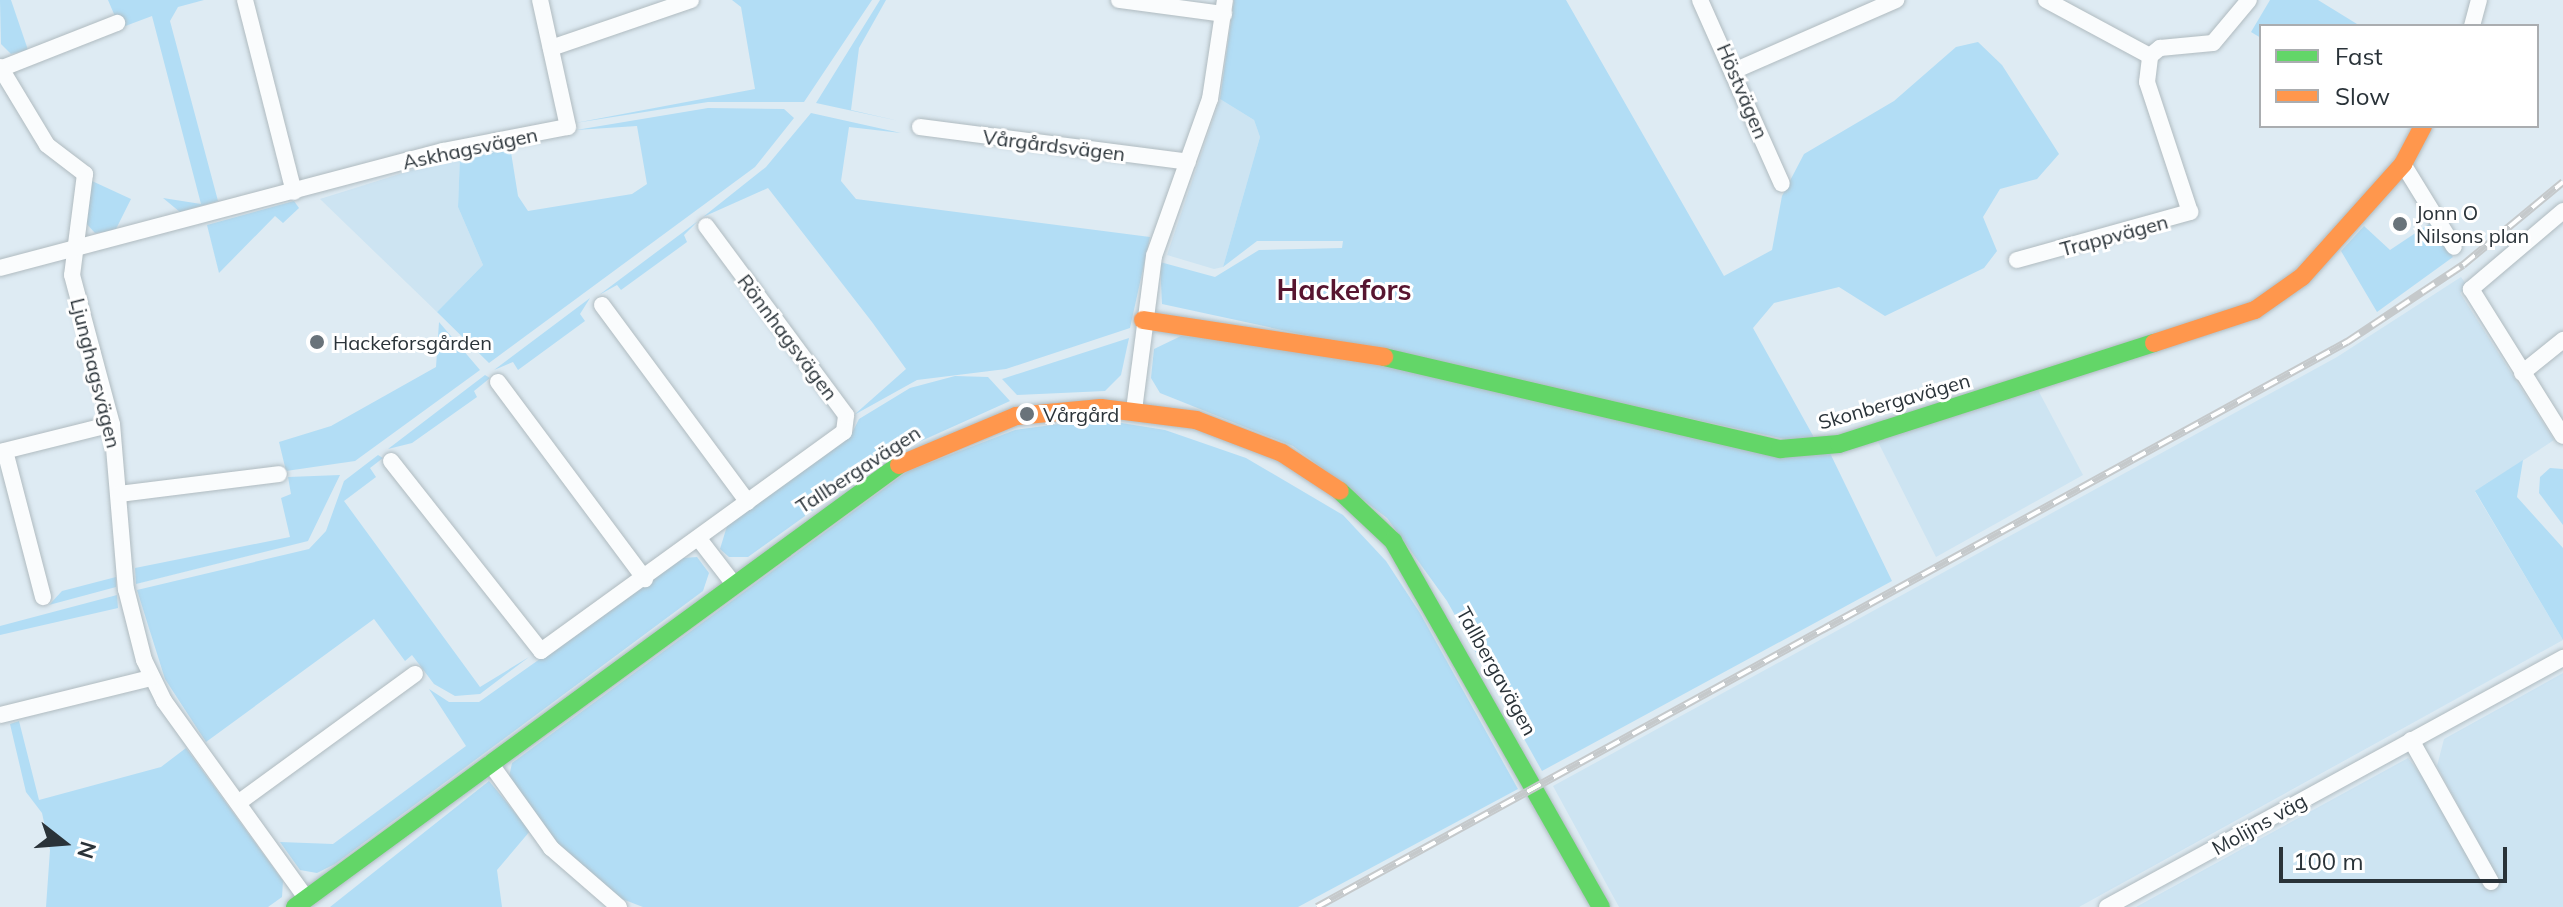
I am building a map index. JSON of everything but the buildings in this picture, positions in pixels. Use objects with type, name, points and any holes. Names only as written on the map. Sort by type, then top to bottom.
[{"type":"street","points":[[245,0],[294,192]]},
{"type":"street","name":"Askhagsvägen","points":[[0,268],[70,252],[443,151],[568,127],[540,0]]},
{"type":"street","points":[[551,48],[691,0]]},
{"type":"street","points":[[1119,0],[1224,7],[1210,99],[1154,256],[1143,320],[1134,410]]},
{"type":"street","name":"Höstvägen","points":[[1700,0],[1736,70],[1782,184]]},
{"type":"street","points":[[1736,70],[1896,0]]},
{"type":"street","points":[[2046,0],[2150,56],[2160,48],[2213,43],[2249,0]]},
{"type":"street","points":[[2473,24],[2479,0]]},
{"type":"street","points":[[70,252],[85,174],[47,145],[0,68],[117,23]]},
{"type":"street","name":"Trappvägen","points":[[2017,260],[2190,212],[2147,82],[2150,56]]},
{"type":"street","name":"Vårgårdsvägen","points":[[920,127],[1188,162]]},
{"type":"street","name":"Skonbergavägen","points":[[1143,320],[1408,361],[1780,449],[1824,446],[2230,323],[2302,277],[2403,164],[2422,128]]},
{"type":"street","points":[[2403,164],[2454,247]]},
{"type":"street","points":[[2563,211],[2473,283],[2473,296],[2563,436]]},
{"type":"street","name":"Rönnhagsvägen","points":[[391,461],[541,651],[645,579],[844,432],[848,419],[706,226]]},
{"type":"street","name":"Ljunghagsvägen","points":[[70,252],[112,424],[130,614],[151,678],[238,803],[301,903]]},
{"type":"street","points":[[602,305],[748,502]]},
{"type":"street","points":[[2522,373],[2563,340]]},
{"type":"street","points":[[498,382],[645,579]]},
{"type":"street","name":"Tallbergavägen","points":[[301,903],[857,491],[935,444],[1027,414],[1134,410],[1196,420],[1282,453],[1344,494],[1393,541],[1601,907]]},
{"type":"street","points":[[43,597],[3,452],[112,424]]},
{"type":"street","points":[[119,494],[279,474]]},
{"type":"street","points":[[699,539],[733,583]]},
{"type":"street","name":"Molijns väg","points":[[2107,907],[2563,658]]},
{"type":"street","points":[[238,803],[415,674]]},
{"type":"street","points":[[0,715],[151,678]]},
{"type":"street","points":[[2411,740],[2491,882]]},
{"type":"street","points":[[490,763],[551,848],[619,907]]},
{"type":"shaded area","points":[[0,0],[11,0],[28,50],[11,54],[1,44]]},
{"type":"shaded area","points":[[108,0],[204,0],[178,7],[170,21],[218,201],[180,212],[163,198],[201,204],[152,16],[120,28]]},
{"type":"shaded area","points":[[732,0],[872,0],[804,102],[708,102],[575,123],[755,89],[741,7]]},
{"type":"shaded area","points":[[880,0],[886,0],[859,48],[851,110],[899,121],[816,103]]},
{"type":"shaded area","points":[[1234,0],[1566,0],[1724,276],[1772,250],[1782,196],[1804,154],[1894,101],[1956,47],[1978,42],[2002,65],[2059,154],[2037,179],[2000,189],[1983,217],[1997,251],[1984,268],[1885,316],[1839,287],[1774,303],[1753,328],[1816,441],[1785,439],[1162,304],[1160,262],[1215,277],[1259,250],[1342,248],[1343,241],[1257,241],[1223,267],[1260,137],[1254,120],[1220,99]]},
{"type":"shaded area","points":[[2270,0],[2318,0],[2357,24],[2259,24],[2259,37],[2251,32]]},
{"type":"shaded area","points":[[1220,99],[1254,120],[1260,137],[1223,267],[1214,269],[1167,255]]},
{"type":"shaded area","points":[[708,108],[784,109],[794,118],[755,167],[489,363],[437,312],[483,265],[458,207],[460,155],[510,146],[518,196],[528,211],[632,194],[647,184],[637,126],[576,130]]},
{"type":"shaded area","points":[[811,113],[901,133],[849,127],[841,181],[856,199],[1150,237],[1130,328],[1006,369],[917,380],[854,415],[906,369],[872,322],[768,188],[703,217],[766,167]]},
{"type":"shaded area","points":[[460,155],[458,207],[483,265],[437,312],[320,199]]},
{"type":"shaded area","points":[[92,181],[131,199],[115,231],[95,233],[85,222]]},
{"type":"shaded area","points":[[294,201],[299,208],[283,223],[275,216],[219,273],[207,225]]},
{"type":"shaded area","points":[[698,221],[684,235],[687,242],[621,290],[617,285],[599,295]]},
{"type":"shaded area","points":[[2432,222],[2453,257],[2377,312],[2341,251],[2364,226],[2390,250]]},
{"type":"shaded area","points":[[2461,277],[2468,287],[2460,293],[2554,440],[2475,492],[2563,640],[2079,907],[1619,907],[1553,786],[2337,357]]},
{"type":"shaded area","points":[[590,298],[580,314],[585,321],[518,370],[513,362],[494,370]]},
{"type":"shaded area","points":[[439,322],[480,370],[355,461],[286,471],[279,442],[331,426],[436,367]]},
{"type":"shaded area","points":[[1181,336],[1259,343],[1829,451],[1892,581],[1542,771],[1447,601],[1387,518],[1293,446],[1160,393],[1151,378],[1154,349]]},
{"type":"shaded area","points":[[1129,338],[1121,375],[1105,391],[1017,395],[1002,379]]},
{"type":"shaded area","points":[[485,375],[490,378],[474,391],[477,397],[412,443],[388,449]]},
{"type":"shaded area","points":[[955,376],[988,377],[1010,401],[890,455],[748,557],[729,557],[720,549],[727,526],[851,435],[859,419],[910,388]]},
{"type":"shaded area","points":[[2038,390],[2083,475],[1936,557],[1877,440]]},
{"type":"shaded area","points":[[1097,419],[1165,430],[1246,458],[1343,515],[1386,561],[1420,613],[1518,789],[1298,907],[643,907],[609,894],[571,863],[509,777],[512,763],[908,471],[1015,430]]},
{"type":"shaded area","points":[[378,455],[383,458],[370,468],[376,477],[344,501],[480,687],[529,657],[480,694],[455,696],[434,684],[412,655],[405,661],[374,619],[206,742],[165,679],[137,590],[309,549],[326,531],[344,481]]},
{"type":"shaded area","points":[[2523,460],[2517,497],[2563,548],[2563,640],[2475,491]]},
{"type":"shaded area","points":[[2550,468],[2563,469],[2563,525],[2539,493],[2540,477]]},
{"type":"shaded area","points":[[340,475],[308,541],[136,584],[135,568],[290,537],[281,498],[291,494],[288,477]]},
{"type":"shaded area","points":[[697,557],[709,573],[703,591],[335,864],[317,873],[300,870],[280,842],[333,844],[466,746],[429,689],[449,702],[479,702],[683,558]]},
{"type":"shaded area","points":[[116,577],[116,587],[49,605],[62,591]]},
{"type":"shaded area","points":[[117,595],[118,608],[0,635],[0,626]]},
{"type":"shaded area","points":[[2563,673],[2563,907],[2136,907],[2408,758],[2490,865],[2437,766],[2444,739]]},
{"type":"shaded area","points":[[19,721],[39,800],[161,767],[186,748],[283,881],[282,897],[268,907],[46,907],[50,850],[42,813],[26,792],[10,724]]},
{"type":"shaded area","points":[[489,781],[530,831],[497,870],[502,907],[330,907]]},
{"type":"railway","points":[[1317,907],[2347,342],[2463,265],[2563,182]]},
{"type":"traffic: fast","points":[[1384,357],[1780,449],[1839,444],[2154,343]]},
{"type":"traffic: fast","points":[[295,907],[899,465]]},
{"type":"traffic: fast","points":[[1340,491],[1393,541],[1601,907]]},
{"type":"traffic: slow","points":[[2154,343],[2255,310],[2302,277],[2403,164],[2422,128]]},
{"type":"traffic: slow","points":[[1143,320],[1384,357]]},
{"type":"traffic: slow","points":[[899,465],[1016,416],[1101,408],[1196,420],[1282,453],[1340,491]]},
{"type":"place","name":"Jonn O Nilsons plan","points":[[2400,224]]},
{"type":"place","name":"Hackeforsgården","points":[[317,342]]},
{"type":"place","name":"Vårgård","points":[[1027,414]]},
{"type":"district","name":"Hackefors","points":[[1344,290]]}]
